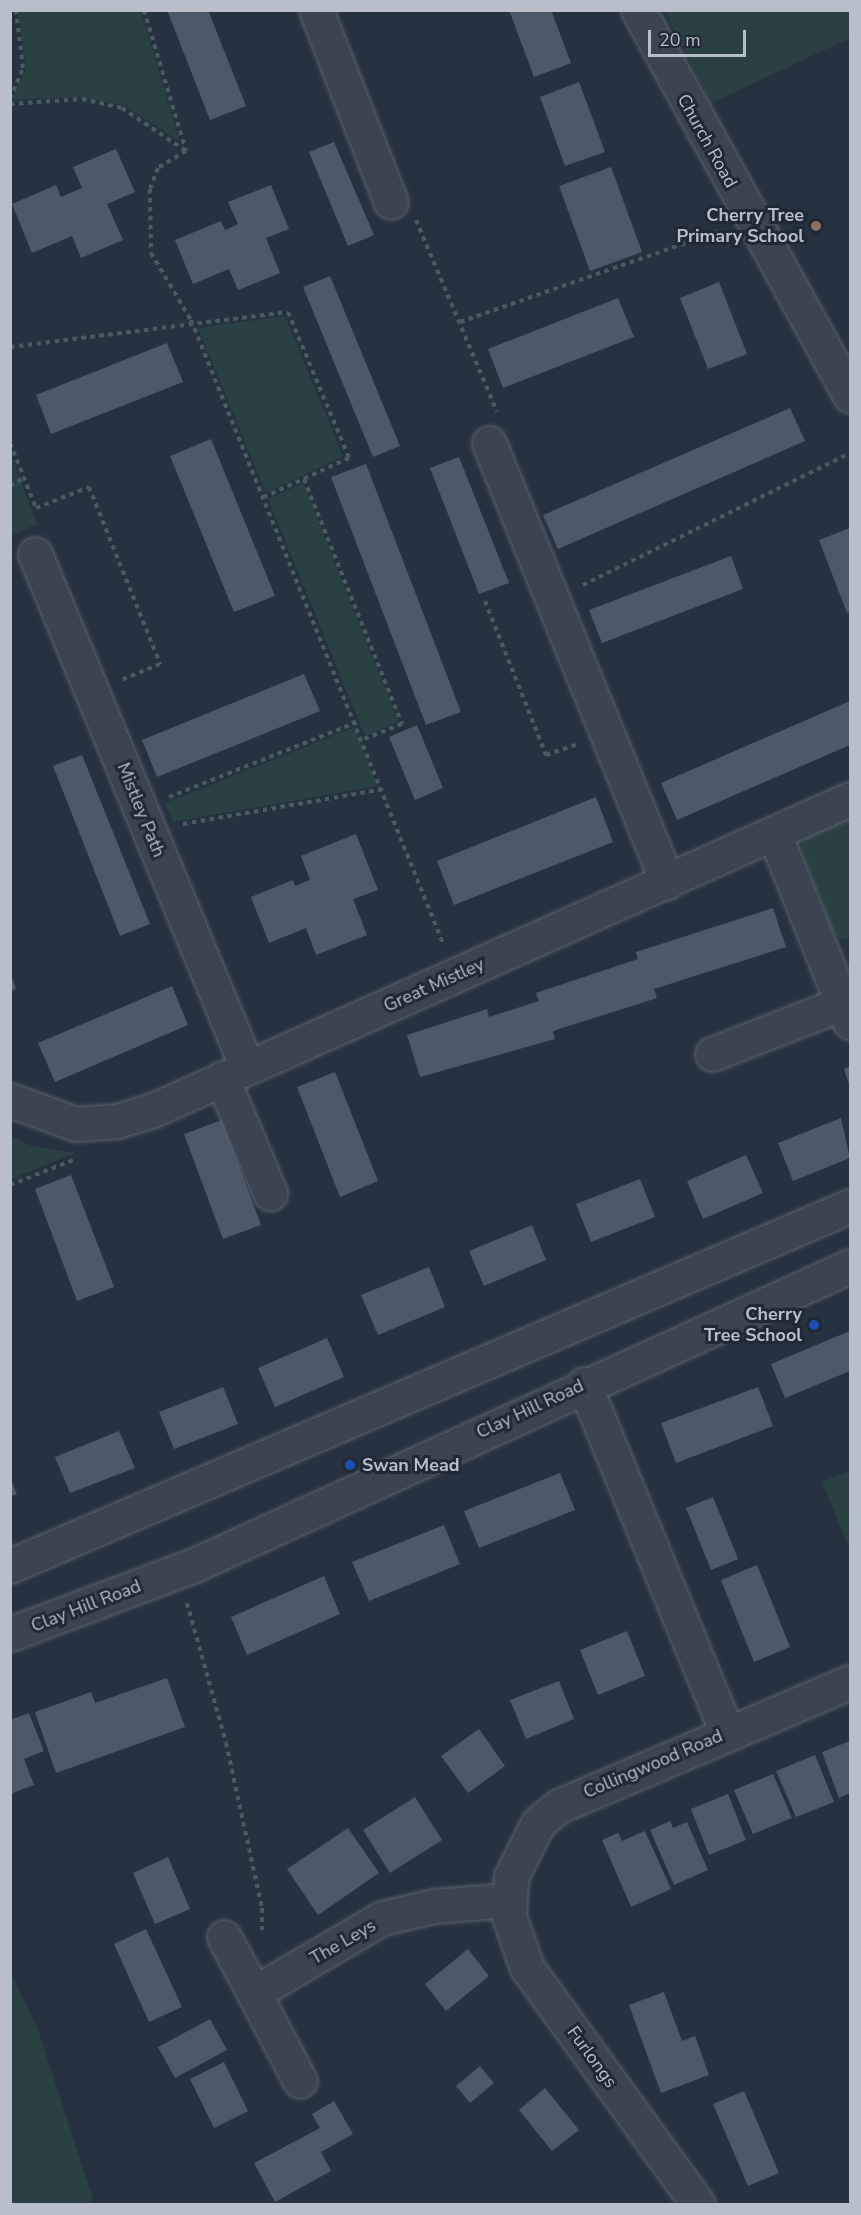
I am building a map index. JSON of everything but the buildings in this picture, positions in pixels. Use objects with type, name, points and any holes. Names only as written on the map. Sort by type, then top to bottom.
[{"type":"street","points":[[316,10],[391,202]]},
{"type":"street","name":"Church Road","points":[[638,10],[850,396]]},
{"type":"street","points":[[494,431],[667,882]]},
{"type":"street","name":"Mistley Path","points":[[35,554],[235,1073],[270,1193]]},
{"type":"street","name":"Great Mistley","points":[[10,1100],[76,1124],[117,1121],[235,1073],[850,799]]},
{"type":"street","points":[[712,1054],[847,1012],[774,833]]},
{"type":"street","points":[[10,1566],[850,1206]]},
{"type":"street","name":"Clay Hill Road","points":[[10,1634],[192,1566],[584,1384],[850,1266]]},
{"type":"street","points":[[584,1384],[727,1732]]},
{"type":"street","name":"Collingwood Road","points":[[509,1900],[518,1856],[538,1823],[559,1806],[727,1732],[850,1682]]},
{"type":"street","name":"The Leys","points":[[254,1994],[382,1918],[434,1906],[509,1900]]},
{"type":"street","name":"Furlongs","points":[[509,1900],[514,1942],[527,1968],[698,2205]]},
{"type":"street","points":[[224,1937],[300,2081]]},
{"type":"path","points":[[10,99],[23,68],[16,10]]},
{"type":"path","points":[[144,10],[186,151]]},
{"type":"path","points":[[10,104],[82,99],[122,108],[186,151]]},
{"type":"path","points":[[186,151],[158,168],[147,229],[161,276],[193,325],[364,739],[445,947]]},
{"type":"path","points":[[391,202],[412,208],[460,322],[494,431]]},
{"type":"path","points":[[460,322],[734,226]]},
{"type":"path","points":[[10,346],[288,312],[349,458],[264,498]]},
{"type":"path","points":[[10,443],[36,508],[89,487],[160,664],[114,683]]},
{"type":"path","points":[[579,587],[850,453]]},
{"type":"path","points":[[10,486],[24,478]]},
{"type":"path","points":[[304,479],[402,724],[364,739]]},
{"type":"path","points":[[485,601],[546,755],[590,739]]},
{"type":"path","points":[[160,801],[357,722]]},
{"type":"path","points":[[170,826],[383,789]]},
{"type":"path","points":[[434,951],[455,942]]},
{"type":"path","points":[[10,1185],[84,1155]]},
{"type":"path","points":[[185,1598],[228,1752],[262,1908],[262,1947]]},
{"type":"green space","points":[[18,11],[141,11],[180,142],[126,106],[82,97],[12,100],[26,68]]},
{"type":"green space","points":[[665,11],[850,11],[850,38],[711,103]]},
{"type":"green space","points":[[285,316],[343,456],[266,493],[198,328]]},
{"type":"green space","points":[[11,455],[37,524],[10,535]]},
{"type":"green space","points":[[303,483],[398,722],[365,736],[268,499]]},
{"type":"green space","points":[[355,727],[377,786],[173,822],[165,803]]},
{"type":"green space","points":[[850,811],[850,939],[844,940],[835,936],[801,848],[805,837]]},
{"type":"green space","points":[[10,1136],[32,1146],[75,1153],[11,1179]]},
{"type":"green space","points":[[850,1470],[850,1550],[822,1482]]},
{"type":"green space","points":[[11,1973],[37,2027],[93,2199],[90,2204],[11,2204]]},
{"type":"place","name":"Cherry Tree Primary School","points":[[816,226]]},
{"type":"place","name":"Cherry Tree School","points":[[814,1325]]},
{"type":"place","name":"Swan Mead","points":[[350,1465]]}]
